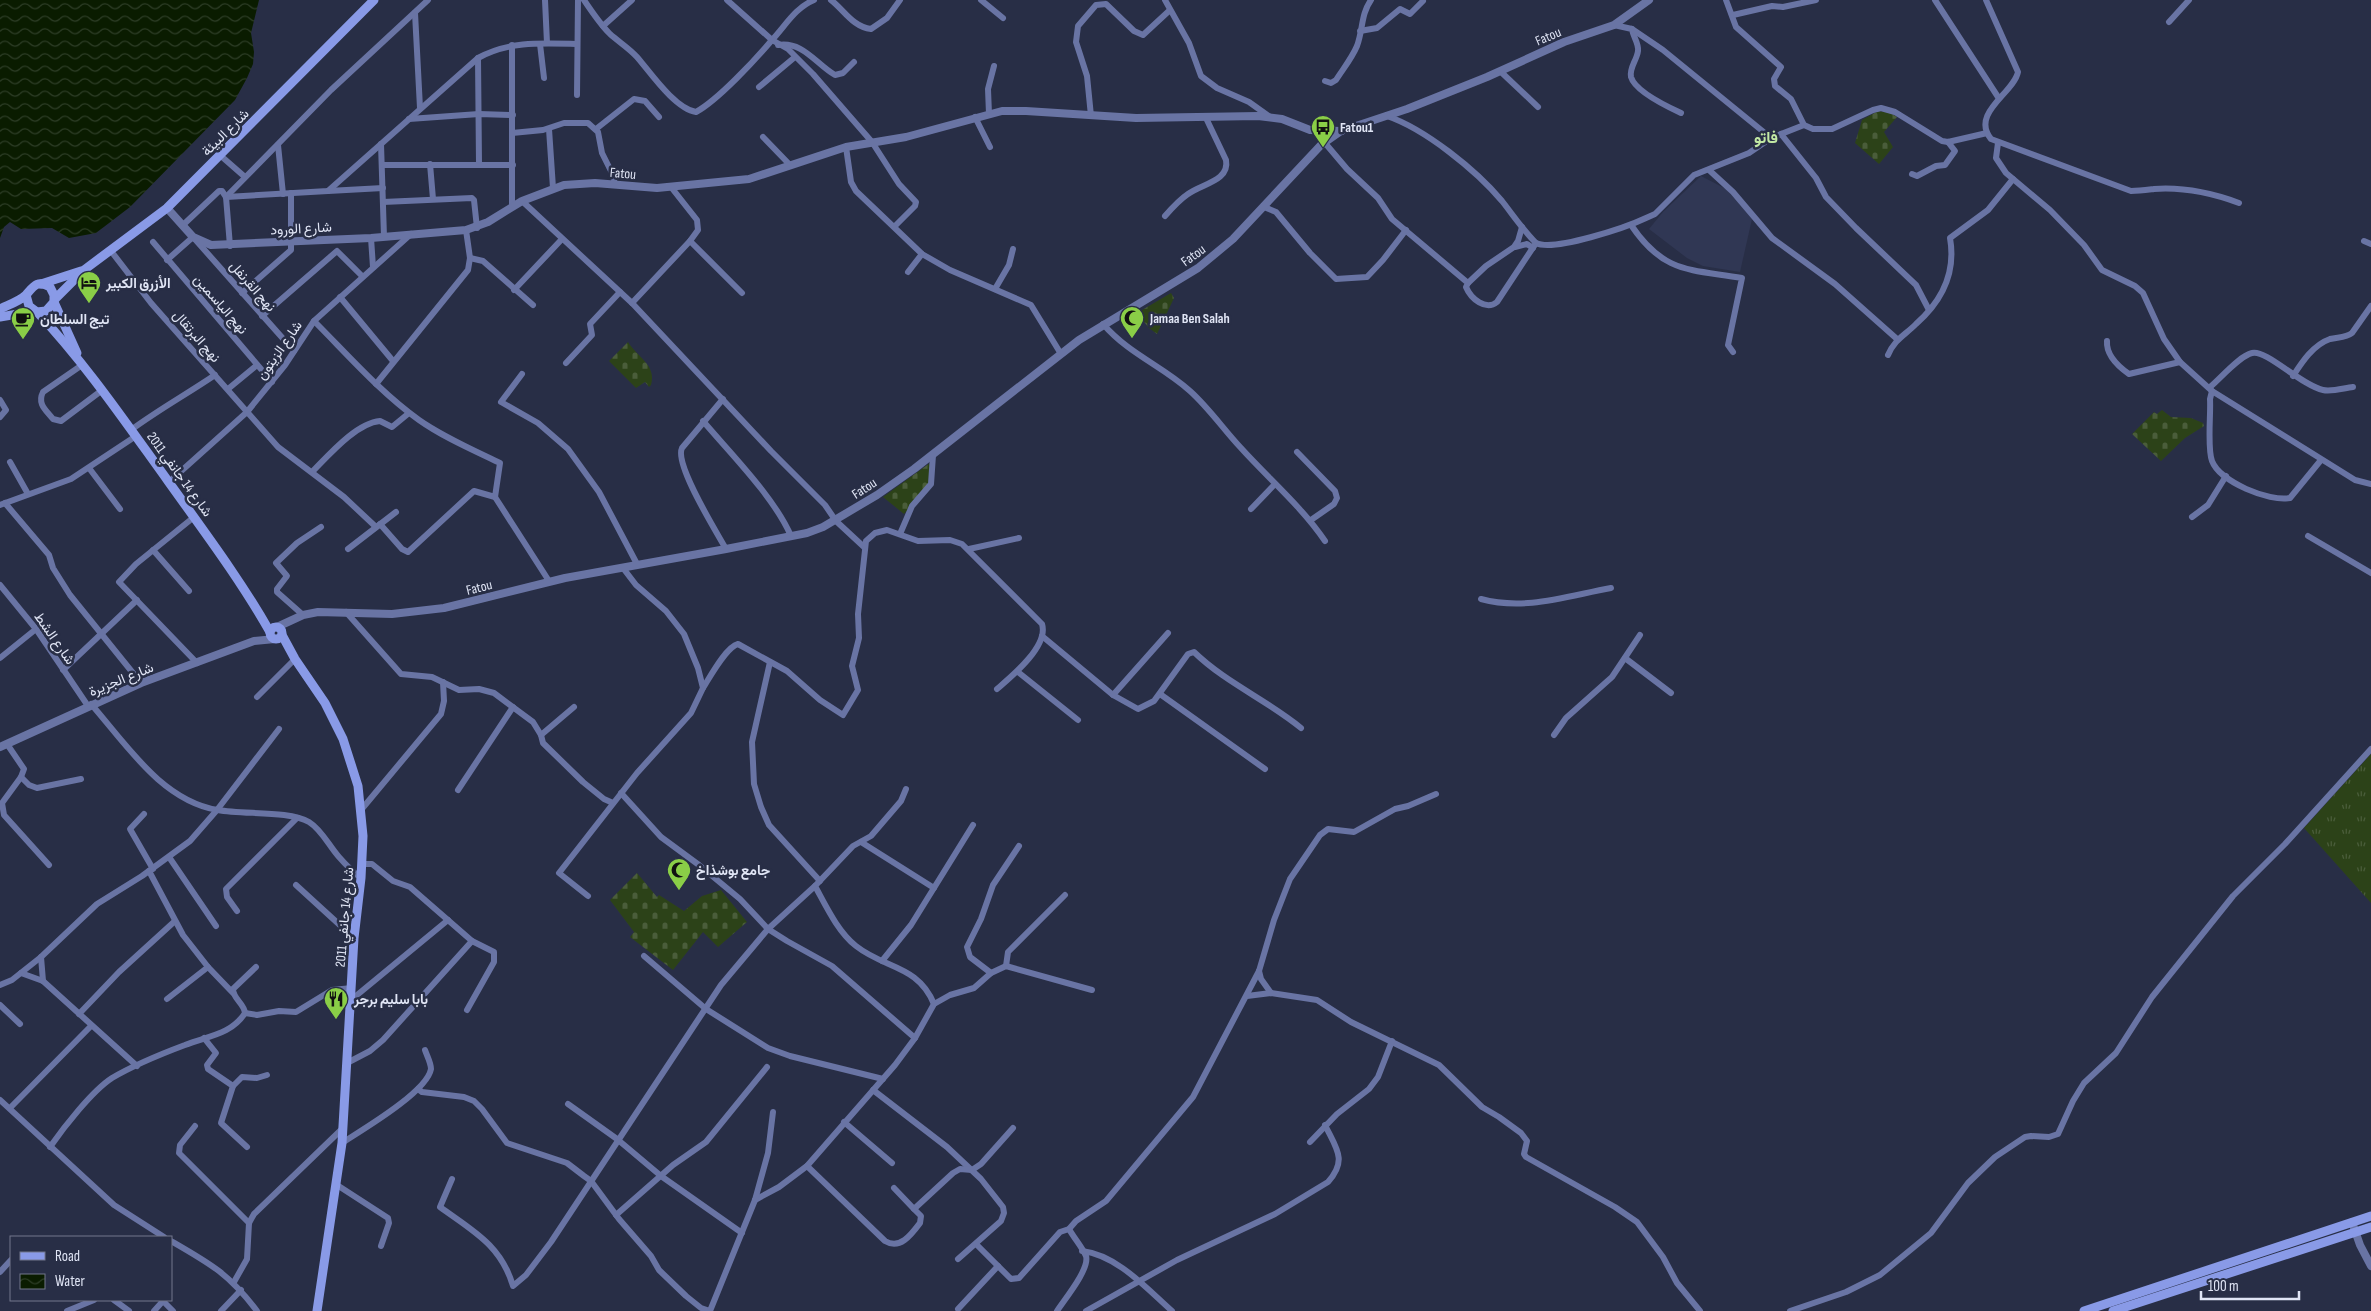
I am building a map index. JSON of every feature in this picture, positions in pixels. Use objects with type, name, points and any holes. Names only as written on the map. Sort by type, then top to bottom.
[{"type":"main road","name":"شارع البيئة","points":[[54,301],[84,270],[112,251],[167,208],[221,156],[374,0]]},
{"type":"main road","name":"شارع البيئة","points":[[41,284],[84,270]]},
{"type":"main road","points":[[0,309],[26,294],[32,286],[41,284],[52,290],[54,301],[46,311],[0,317]]},
{"type":"main road","points":[[26,294],[27,303],[36,312]]},
{"type":"main road","name":"شارع 14 جانفي 2011","points":[[54,301],[82,364]]},
{"type":"main road","name":"شارع 14 جانفي 2011","points":[[36,312],[82,364],[134,433],[325,703],[343,739],[358,786],[361,810],[362,864],[354,938],[342,1143],[317,1311]]},
{"type":"main road","points":[[2084,1311],[2371,1216]]},
{"type":"main road","points":[[2113,1311],[2371,1227]]},
{"type":"street","points":[[230,246],[226,197],[331,90],[428,0]]},
{"type":"street","points":[[544,0],[544,78]]},
{"type":"street","points":[[577,95],[576,44],[578,0]]},
{"type":"street","points":[[584,0],[602,26],[636,56],[671,96],[691,112],[696,112],[712,100],[772,40],[799,8],[814,0]]},
{"type":"street","points":[[602,26],[632,0]]},
{"type":"street","points":[[831,0],[863,29],[871,30],[887,18],[900,0]]},
{"type":"street","points":[[981,0],[1002,18]]},
{"type":"street","points":[[1165,0],[1189,43],[1201,76],[1217,88],[1249,102],[1270,117]]},
{"type":"street","points":[[1326,81],[1331,83],[1336,80],[1358,44],[1363,16],[1372,0]]},
{"type":"street","name":"Fatou","points":[[276,633],[303,615],[326,611],[392,614],[444,608],[549,581],[807,533],[836,521],[877,496],[933,455],[1061,354],[1103,324],[1198,268],[1233,239],[1323,144],[1341,131],[1387,116],[1500,71],[1564,42],[1614,25],[1649,0]]},
{"type":"street","points":[[1726,0],[1736,27],[1780,67],[1780,72],[1774,78],[1775,86],[1791,99],[1804,125]]},
{"type":"street","points":[[1733,16],[1770,3],[1783,6],[1816,0]]},
{"type":"street","points":[[1935,0],[1998,97]]},
{"type":"street","points":[[1986,0],[2018,72],[2014,83],[1998,97],[1988,118],[1987,132],[1998,143],[2059,163],[2130,191],[2154,189],[2196,191],[2220,196],[2239,203]]},
{"type":"street","points":[[2169,22],[2189,0]]},
{"type":"street","points":[[729,1],[772,40],[788,49],[818,79],[872,142],[899,184],[916,202],[915,206],[895,226]]},
{"type":"street","points":[[1360,31],[1377,28],[1400,9],[1410,14],[1423,1]]},
{"type":"street","points":[[1091,116],[1087,76],[1077,48],[1076,35],[1078,26],[1094,2],[1106,4],[1134,31],[1143,35],[1170,10]]},
{"type":"street","points":[[414,13],[420,108]]},
{"type":"street","points":[[1614,25],[1632,29],[1663,50],[1771,138]]},
{"type":"street","points":[[1632,29],[1638,50],[1631,71],[1632,80],[1655,100],[1681,114]]},
{"type":"street","points":[[328,191],[478,58],[494,49],[512,45],[576,44]]},
{"type":"street","points":[[778,44],[791,44],[801,48],[835,75],[843,73],[854,62]]},
{"type":"street","points":[[512,45],[512,207]]},
{"type":"street","points":[[760,87],[795,57]]},
{"type":"street","points":[[478,58],[479,164]]},
{"type":"street","points":[[989,114],[988,89],[994,66]]},
{"type":"street","points":[[1500,71],[1538,106]]},
{"type":"street","points":[[596,129],[634,99],[645,100],[659,117]]},
{"type":"street","points":[[1514,247],[1527,244],[1534,246],[1557,245],[1631,225],[1655,214],[1690,178],[1749,153],[1771,138],[1804,125],[1818,130],[1832,129],[1881,108],[1895,112],[1936,139],[1948,142],[1987,132]]},
{"type":"street","name":"Fatou","points":[[411,234],[477,228],[522,201],[553,188],[577,184],[671,187],[749,179],[846,147],[906,137],[989,114],[1026,111],[1091,116],[1270,117],[1310,130],[1341,131]]},
{"type":"street","points":[[409,119],[479,114],[513,115]]},
{"type":"street","points":[[1387,116],[1412,126],[1460,162],[1501,200],[1534,246]]},
{"type":"street","points":[[975,117],[990,147]]},
{"type":"street","points":[[1165,216],[1178,201],[1220,177],[1225,172],[1226,160],[1206,118]]},
{"type":"street","points":[[512,133],[549,129],[557,124],[588,123],[596,129],[602,153],[613,175],[615,185]]},
{"type":"street","points":[[549,129],[553,188]]},
{"type":"street","points":[[1310,130],[1321,138],[1323,144],[1378,198],[1392,219],[1468,283]]},
{"type":"street","points":[[1781,134],[1816,178],[1826,197],[1916,286],[1930,310]]},
{"type":"street","points":[[763,138],[790,165]]},
{"type":"street","points":[[1912,174],[1917,176],[1936,166],[1945,165],[1955,151],[1948,142]]},
{"type":"street","points":[[1998,143],[1996,151],[1998,163],[2013,179],[2050,210],[2084,245],[2102,270],[2139,289],[2164,339],[2180,362],[2211,389],[2272,426],[2321,460],[2354,480],[2371,484]]},
{"type":"street","points":[[381,144],[384,237]]},
{"type":"street","points":[[278,145],[283,194]]},
{"type":"street","points":[[846,147],[851,182],[856,191],[895,226],[922,254],[950,270],[1031,305],[1061,354]]},
{"type":"street","points":[[221,156],[245,177]]},
{"type":"street","points":[[430,164],[434,199]]},
{"type":"street","points":[[382,165],[512,165]]},
{"type":"street","points":[[1708,170],[1733,192],[1772,238],[1781,242],[1835,284],[1897,339]]},
{"type":"street","points":[[1888,355],[1897,339],[1918,323],[1944,291],[1952,267],[1950,238],[1988,210],[2013,179]]},
{"type":"street","points":[[632,303],[698,230],[698,224],[671,187]]},
{"type":"street","points":[[183,225],[219,191],[226,197],[383,188]]},
{"type":"street","points":[[242,294],[291,250],[291,193]]},
{"type":"street","points":[[383,202],[473,198],[477,228]]},
{"type":"street","points":[[522,201],[632,303],[825,505],[836,521],[864,547]]},
{"type":"street","points":[[1264,207],[1276,212],[1310,253],[1336,279],[1367,277],[1406,230]]},
{"type":"street","points":[[167,208],[194,237],[167,260]]},
{"type":"street","points":[[1631,225],[1648,247],[1668,262],[1698,273],[1742,278],[1728,345],[1733,352]]},
{"type":"street","points":[[1522,227],[1518,242],[1514,247],[1486,266],[1468,283],[1466,287],[1472,297],[1486,306],[1493,306],[1534,246]]},
{"type":"street","points":[[376,384],[392,361],[464,278],[468,270],[470,258],[466,230]]},
{"type":"street","name":"شارع الورود","points":[[194,237],[211,245],[230,246],[411,234]]},
{"type":"street","name":"شارع الزيتون","points":[[169,482],[247,412],[272,382],[314,322],[362,276],[411,234]]},
{"type":"street","name":"نهج القرنفل","points":[[194,237],[242,294],[294,351]]},
{"type":"street","points":[[372,238],[373,267]]},
{"type":"street","points":[[514,290],[562,239]]},
{"type":"street","points":[[690,241],[742,294]]},
{"type":"street","name":"نهج الياسمين","points":[[153,242],[272,382]]},
{"type":"street","points":[[995,289],[1009,266],[1014,248]]},
{"type":"street","points":[[262,316],[337,250],[362,276]]},
{"type":"street","name":"نهج البرتقال","points":[[112,251],[151,303],[278,447],[344,497],[402,549],[408,552],[474,491],[485,492],[495,497]]},
{"type":"street","points":[[908,272],[922,254]]},
{"type":"street","points":[[470,258],[483,261],[533,306]]},
{"type":"street","points":[[566,363],[592,335],[590,324],[620,292]]},
{"type":"street","points":[[340,297],[392,361]]},
{"type":"street","points":[[2293,376],[2317,347],[2327,340],[2348,336],[2352,333],[2371,306]]},
{"type":"street","points":[[314,322],[376,384],[409,412],[430,426],[500,464],[495,497],[549,581]]},
{"type":"street","points":[[1103,324],[1123,345],[1165,372],[1191,392],[1274,485],[1311,520],[1326,541]]},
{"type":"street","points":[[2107,341],[2107,346],[2117,364],[2129,374],[2180,362]]},
{"type":"street","points":[[2321,460],[2290,498],[2280,500],[2266,497],[2226,476],[2217,470],[2212,460],[2211,389],[2251,353],[2263,354],[2293,376],[2324,390],[2353,387]]},
{"type":"street","points":[[82,364],[43,392],[40,398],[41,404],[53,419],[61,421],[101,391]]},
{"type":"street","points":[[228,389],[257,365]]},
{"type":"street","points":[[522,374],[501,402],[538,423],[568,449],[599,492],[637,564]]},
{"type":"street","points":[[141,683],[70,595],[53,568],[49,555],[2,504],[67,481],[89,468],[134,433],[158,410],[174,403],[215,375]]},
{"type":"street","points":[[723,399],[703,421],[682,448],[680,454],[688,481],[726,549]]},
{"type":"street","points":[[0,400],[6,410],[0,417]]},
{"type":"street","points":[[312,472],[342,442],[361,429],[380,421],[392,428],[409,412]]},
{"type":"street","points":[[703,421],[786,524],[791,536]]},
{"type":"street","points":[[1297,452],[1335,491],[1337,498],[1334,504],[1311,520]]},
{"type":"street","points":[[900,534],[912,506],[931,484],[933,455]]},
{"type":"street","points":[[10,462],[28,494]]},
{"type":"street","points":[[89,468],[120,509]]},
{"type":"street","points":[[2192,517],[2208,505],[2226,476]]},
{"type":"street","points":[[1251,510],[1274,485]]},
{"type":"street","points":[[348,549],[396,512]]},
{"type":"street","points":[[194,517],[119,579],[118,582],[197,663]]},
{"type":"street","points":[[303,615],[277,592],[277,588],[286,576],[276,563],[297,543],[321,527]]},
{"type":"street","points":[[588,896],[559,873],[620,793],[691,713],[703,688],[732,647],[738,644],[795,676],[820,700],[843,715],[858,690],[852,666],[859,638],[858,614],[863,582],[864,547],[875,533],[887,530],[918,542],[950,540],[962,544],[1042,624],[1042,636],[1018,672],[997,689]]},
{"type":"street","points":[[2308,536],[2371,573]]},
{"type":"street","points":[[969,549],[1019,538]]},
{"type":"street","points":[[153,550],[189,591]]},
{"type":"street","points":[[622,568],[636,585],[657,602],[684,634],[698,668],[703,688]]},
{"type":"street","name":"شارع الشط","points":[[0,585],[36,629],[89,705],[154,776],[188,799],[217,810],[297,818]]},
{"type":"street","points":[[1481,599],[1502,604],[1528,604],[1610,588]]},
{"type":"street","points":[[63,670],[137,600]]},
{"type":"street","points":[[346,612],[401,674],[427,676],[459,690],[487,691],[513,707],[533,722],[541,734],[543,743],[576,775],[604,798],[613,802]]},
{"type":"street","points":[[0,658],[36,629]]},
{"type":"street","name":"شارع الجزيرة","points":[[3,745],[141,683],[276,633]]},
{"type":"street","points":[[1113,695],[1168,633]]},
{"type":"street","points":[[1554,735],[1566,718],[1612,677],[1640,635]]},
{"type":"street","points":[[1042,636],[1113,695],[1138,709],[1144,708],[1160,694],[1188,654],[1194,652],[1224,678],[1280,710],[1301,728]]},
{"type":"street","points":[[1625,658],[1671,693]]},
{"type":"street","points":[[257,697],[295,659]]},
{"type":"street","points":[[770,662],[752,742],[754,784],[769,825],[820,881]]},
{"type":"street","points":[[698,668],[708,672],[716,670]]},
{"type":"street","points":[[1018,672],[1078,720]]},
{"type":"street","points":[[361,810],[441,714],[444,701],[443,682]]},
{"type":"street","points":[[1160,694],[1265,769]]},
{"type":"street","points":[[458,790],[513,707]]},
{"type":"street","points":[[541,734],[574,707]]},
{"type":"street","points":[[0,985],[21,973],[41,957],[97,904],[151,870],[190,841],[217,810],[279,728]]},
{"type":"street","points":[[3,745],[24,769],[21,777],[2,803],[2,814],[49,865]]},
{"type":"street","points":[[1790,1311],[1846,1292],[1880,1276],[1931,1234],[1941,1223],[1964,1187],[1995,1157],[2025,1138],[2031,1136],[2049,1137],[2058,1134],[2073,1101],[2084,1083],[2116,1053],[2152,997],[2233,896],[2285,844],[2371,749]]},
{"type":"street","points":[[21,777],[29,785],[37,788],[81,779]]},
{"type":"street","points":[[452,1179],[440,1207],[498,1252],[509,1270],[514,1286],[526,1275],[551,1242],[617,1139],[737,964],[768,929],[815,886],[854,846],[871,836],[901,800],[906,789]]},
{"type":"street","points":[[620,793],[660,837],[699,865],[740,899],[768,929],[832,966],[858,986],[915,1038]]},
{"type":"street","points":[[976,1244],[1011,1279],[1019,1278],[1060,1232],[1069,1230],[1076,1222],[1106,1201],[1127,1178],[1147,1150],[1181,1112],[1205,1077],[1259,971],[1283,894],[1290,879],[1320,835],[1328,829],[1354,832],[1395,809],[1408,806],[1436,794]]},
{"type":"street","points":[[144,814],[130,829],[175,921],[208,967],[233,993],[245,1013],[257,1015],[279,1011],[296,1012],[332,990],[352,988]]},
{"type":"street","points":[[236,911],[227,897],[226,889],[297,818],[312,824],[346,864],[361,878]]},
{"type":"street","points":[[882,961],[911,925],[973,825]]},
{"type":"street","points":[[861,842],[934,888]]},
{"type":"street","points":[[991,973],[970,957],[967,947],[981,919],[993,885],[1019,846]]},
{"type":"street","points":[[169,857],[216,926]]},
{"type":"street","points":[[362,864],[372,864],[393,881],[410,887],[472,941],[494,952],[494,962],[467,1010]]},
{"type":"street","points":[[296,886],[354,938]]},
{"type":"street","points":[[815,886],[845,935],[855,946],[917,978],[929,992],[934,1004]]},
{"type":"street","points":[[1006,966],[1008,952],[1065,895]]},
{"type":"street","points":[[351,1000],[448,920]]},
{"type":"street","points":[[79,1014],[119,972],[175,921]]},
{"type":"street","points":[[347,1063],[370,1051],[383,1040],[472,941]]},
{"type":"street","points":[[644,956],[706,1009],[768,1048],[790,1056],[883,1079]]},
{"type":"street","points":[[41,957],[43,981]]},
{"type":"street","points":[[756,1200],[779,1187],[807,1166],[883,1079],[915,1038],[934,1004],[950,995],[974,988],[991,973],[1006,966],[1092,990]]},
{"type":"street","points":[[167,999],[208,967]]},
{"type":"street","points":[[233,993],[236,985],[256,967]]},
{"type":"street","points":[[1259,971],[1261,979],[1271,993]]},
{"type":"street","points":[[21,973],[43,981],[137,1066]]},
{"type":"street","points":[[1247,996],[1271,993],[1317,1000],[1351,1022],[1439,1066],[1482,1107],[1521,1133],[1527,1141],[1524,1154],[1526,1157],[1616,1207],[1637,1222],[1649,1235],[1677,1283],[1700,1311]]},
{"type":"street","points":[[0,1006],[20,1024]]},
{"type":"street","points":[[50,1147],[100,1088],[116,1076],[204,1038],[228,1030],[245,1013]]},
{"type":"street","points":[[10,1108],[91,1026]]},
{"type":"street","points":[[204,1038],[216,1053],[207,1065],[208,1069],[233,1086]]},
{"type":"street","points":[[1310,1142],[1325,1125],[1369,1088],[1378,1077],[1392,1041]]},
{"type":"street","points":[[342,1143],[385,1115],[418,1089],[429,1075],[431,1067],[425,1050]]},
{"type":"street","points":[[616,1215],[678,1161],[712,1136],[767,1067]]},
{"type":"street","points":[[247,1148],[221,1123],[233,1086],[242,1077],[257,1078],[267,1075]]},
{"type":"street","points":[[418,1089],[422,1092],[464,1097],[474,1101],[482,1109],[506,1143],[567,1163],[591,1181],[616,1215],[651,1256],[659,1270],[686,1296],[701,1308],[710,1311],[756,1200],[768,1152],[773,1112]]},
{"type":"street","points":[[873,1090],[947,1147],[972,1170],[1003,1207],[1004,1213],[1001,1221],[958,1259]]},
{"type":"street","points":[[0,1100],[114,1205],[161,1236]]},
{"type":"street","points":[[568,1104],[617,1139],[661,1176],[742,1233]]},
{"type":"street","points":[[844,1122],[892,1163]]},
{"type":"street","points":[[1086,1311],[1177,1260],[1275,1214],[1328,1182],[1334,1175],[1340,1160],[1325,1125]]},
{"type":"street","points":[[195,1126],[180,1145],[179,1153],[249,1223]]},
{"type":"street","points":[[914,1209],[953,1173],[960,1169],[972,1170],[981,1164],[1013,1128]]},
{"type":"street","points":[[234,1282],[247,1259],[249,1223],[260,1208],[342,1129]]},
{"type":"street","points":[[807,1166],[885,1241],[892,1245],[899,1244],[920,1223],[921,1216],[894,1188]]},
{"type":"street","points":[[337,1185],[388,1218],[389,1223],[381,1246]]},
{"type":"street","points":[[2352,1222],[2360,1245],[2371,1266]]},
{"type":"street","points":[[1057,1311],[1084,1270],[1086,1262],[1082,1251],[1069,1230]]},
{"type":"street","points":[[2342,1237],[2355,1241],[2360,1245]]},
{"type":"street","points":[[172,1243],[214,1266],[234,1282],[257,1311]]},
{"type":"street","points":[[1082,1251],[1096,1252],[1139,1281],[1172,1311]]},
{"type":"street","points":[[0,1272],[10,1261]]},
{"type":"street","points":[[958,1308],[998,1266]]},
{"type":"street","points":[[221,1311],[241,1290]]},
{"type":"street","points":[[67,1311],[92,1301]]},
{"type":"street","points":[[115,1301],[129,1311]]},
{"type":"street","points":[[154,1311],[162,1301],[174,1311]]},
{"type":"shaded area","points":[[1701,176],[1730,191],[1752,219],[1740,272],[1703,266],[1687,258],[1649,229],[1663,212]]},
{"type":"green space","points":[[1878,111],[1890,113],[1897,117],[1884,132],[1893,147],[1879,164],[1855,143],[1862,120]]},
{"type":"green space","points":[[1171,293],[1174,298],[1157,334],[1149,328],[1137,313]]},
{"type":"green space","points":[[628,342],[649,367],[652,378],[649,387],[645,382],[636,388],[609,361]]},
{"type":"green space","points":[[2162,410],[2171,417],[2191,418],[2203,423],[2204,426],[2185,438],[2161,461],[2132,434],[2154,412],[2157,414]]},
{"type":"green space","points":[[930,463],[932,481],[904,514],[883,497]]},
{"type":"green space","points":[[2371,754],[2371,903],[2304,828]]},
{"type":"green space","points":[[637,873],[657,897],[659,895],[684,911],[702,896],[721,890],[747,922],[718,947],[703,932],[673,970],[630,937],[634,932],[610,900]]},
{"type":"water","points":[[0,0],[259,0],[251,33],[254,52],[253,64],[235,100],[130,207],[96,233],[69,238],[52,228],[21,229],[10,222],[4,227],[0,238]]},
{"type":"place","name":"Fatou1","points":[[1323,148]]},
{"type":"place","name":"الأزرق الكبير","points":[[89,304]]},
{"type":"place","name":"Jamaa Ben Salah","points":[[1132,339]]},
{"type":"place","name":"تيج السلطان","points":[[23,340]]},
{"type":"place","name":"جامع بوشذاخ","points":[[679,891]]},
{"type":"place","name":"بابا سليم برجر","points":[[336,1020]]},
{"type":"district","name":"فاتو","points":[[1766,137]]}]
